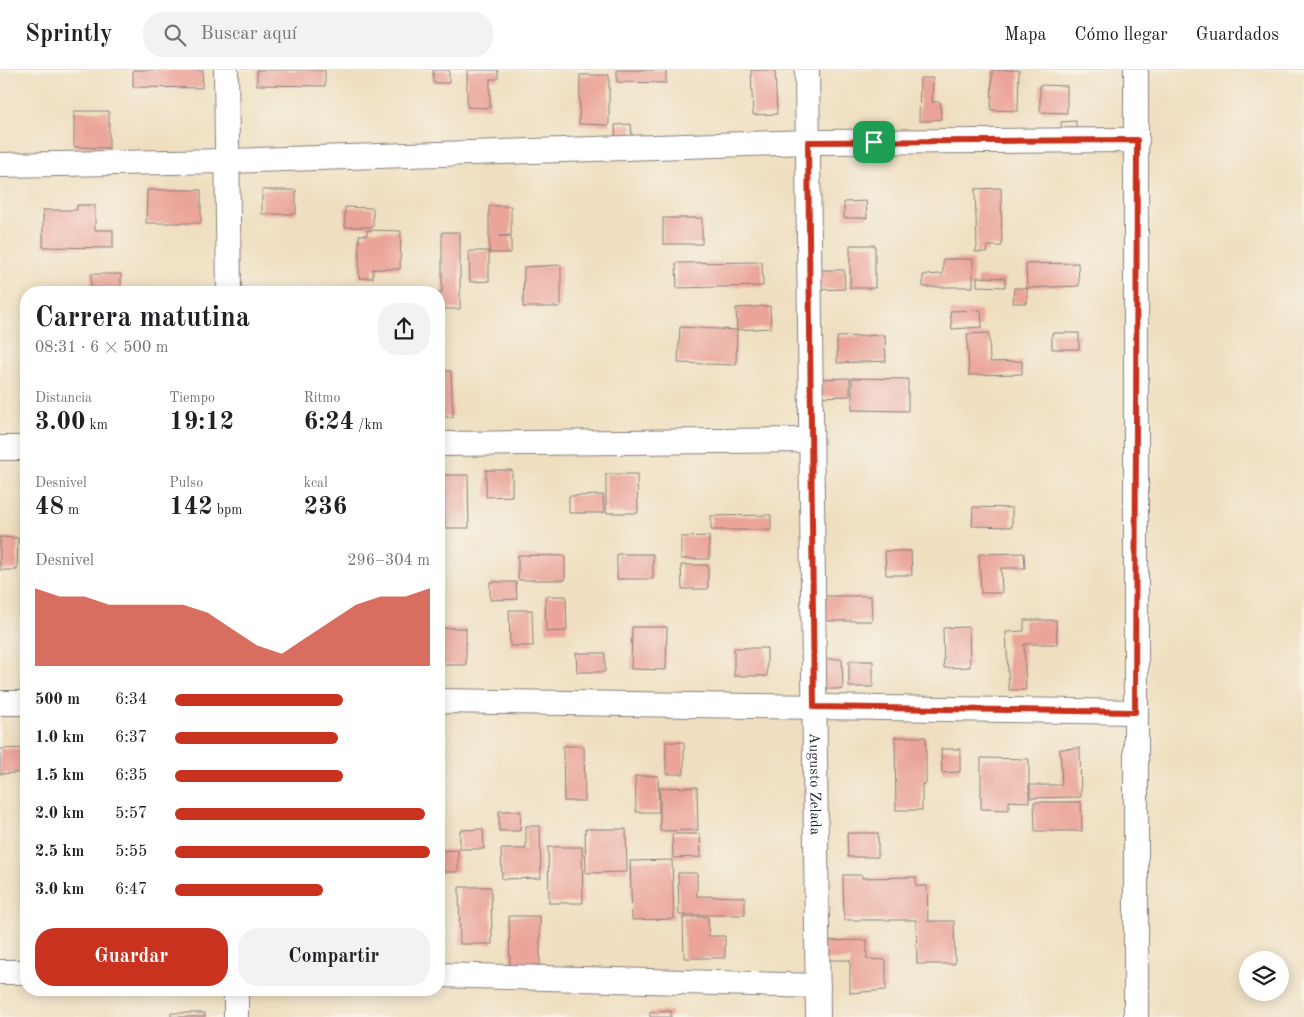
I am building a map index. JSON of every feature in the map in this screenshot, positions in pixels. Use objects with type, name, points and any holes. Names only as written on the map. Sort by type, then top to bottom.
[{"type":"street","points":[[226,70],[229,286]]},
{"type":"street","name":"Augusto Zelada","points":[[807,70],[818,1017]]},
{"type":"street","points":[[1136,70],[1136,1017]]},
{"type":"street","points":[[0,165],[228,161],[808,142],[1137,140]]},
{"type":"street","points":[[445,444],[811,440]]},
{"type":"street","points":[[0,448],[20,448]]},
{"type":"street","points":[[445,700],[1135,712]]},
{"type":"street","points":[[0,704],[20,703]]},
{"type":"street","points":[[0,972],[20,972]]},
{"type":"street","points":[[445,976],[818,986]]},
{"type":"street","points":[[236,996],[236,1017]]},
{"type":"building","points":[[133,70],[203,70],[202,88],[133,87]]},
{"type":"building","points":[[257,70],[325,70],[325,86],[257,85]]},
{"type":"building","points":[[433,70],[449,70],[449,83],[433,83]]},
{"type":"building","points":[[467,70],[498,70],[498,79],[490,79],[490,108],[467,107]]},
{"type":"building","points":[[617,70],[666,70],[666,83],[617,82]]},
{"type":"building","points":[[751,70],[775,70],[777,114],[753,115]]},
{"type":"building","points":[[992,70],[1019,70],[1018,111],[991,110]]},
{"type":"building","points":[[580,75],[609,75],[609,125],[579,124]]},
{"type":"building","points":[[920,78],[933,78],[932,102],[940,102],[941,119],[919,121]]},
{"type":"building","points":[[1040,85],[1067,86],[1067,113],[1040,112]]},
{"type":"building","points":[[74,111],[109,111],[109,148],[74,147]]},
{"type":"building","points":[[1076,121],[1076,145],[1062,145],[1061,122]]},
{"type":"building","points":[[631,124],[633,149],[616,150],[615,125]]},
{"type":"building","points":[[1001,188],[1002,246],[987,246],[988,252],[975,252],[977,247],[975,189]]},
{"type":"building","points":[[147,190],[201,190],[201,223],[146,223]]},
{"type":"building","points":[[262,190],[296,190],[296,214],[262,214]]},
{"type":"building","points":[[866,201],[867,218],[844,218],[844,202]]},
{"type":"building","points":[[77,205],[95,205],[95,230],[113,230],[113,248],[43,247],[43,210],[77,210]]},
{"type":"building","points":[[489,206],[511,206],[511,235],[499,236],[511,236],[511,253],[489,253]]},
{"type":"building","points":[[345,207],[373,208],[373,227],[345,227]]},
{"type":"building","points":[[663,218],[702,218],[702,244],[663,244]]},
{"type":"building","points":[[367,230],[401,231],[400,269],[373,269],[373,278],[359,278],[359,235],[367,235]]},
{"type":"building","points":[[442,232],[460,232],[460,309],[445,309],[445,286],[442,286]]},
{"type":"building","points":[[850,245],[875,245],[875,288],[850,288]]},
{"type":"building","points":[[469,251],[489,251],[489,281],[470,282]]},
{"type":"building","points":[[943,259],[973,259],[973,287],[923,287],[923,275],[943,274]]},
{"type":"building","points":[[762,262],[763,286],[677,288],[676,263]]},
{"type":"building","points":[[1078,263],[1079,286],[1027,288],[1026,264]]},
{"type":"building","points":[[561,265],[561,307],[523,307],[524,267]]},
{"type":"building","points":[[813,270],[844,270],[845,289],[813,290]]},
{"type":"building","points":[[91,274],[121,274],[121,286],[91,286]]},
{"type":"building","points":[[977,277],[1005,278],[1005,287],[977,286]]},
{"type":"building","points":[[1014,288],[1027,288],[1027,303],[1013,303]]},
{"type":"building","points":[[770,306],[771,328],[737,330],[736,308]]},
{"type":"building","points":[[981,310],[982,327],[952,329],[950,311]]},
{"type":"building","points":[[680,327],[737,330],[736,365],[678,363]]},
{"type":"building","points":[[989,333],[990,362],[1022,361],[1022,374],[969,375],[967,334]]},
{"type":"building","points":[[1052,333],[1079,333],[1079,349],[1052,349]]},
{"type":"building","points":[[885,335],[886,361],[837,363],[837,337]]},
{"type":"building","points":[[445,371],[451,371],[453,417],[445,417]]},
{"type":"building","points":[[850,378],[850,396],[816,397],[816,379]]},
{"type":"building","points":[[852,378],[908,379],[908,411],[852,410]]},
{"type":"building","points":[[486,470],[512,470],[512,496],[486,497]]},
{"type":"building","points":[[606,474],[637,474],[638,513],[606,513]]},
{"type":"building","points":[[445,475],[468,475],[469,528],[445,528]]},
{"type":"building","points":[[603,495],[604,513],[569,513],[569,496]]},
{"type":"building","points":[[973,507],[1012,508],[1012,527],[972,526]]},
{"type":"building","points":[[771,515],[771,530],[711,530],[711,516]]},
{"type":"building","points":[[709,536],[709,559],[681,559],[681,537]]},
{"type":"building","points":[[0,537],[18,538],[17,570],[0,570]]},
{"type":"building","points":[[885,551],[911,551],[912,575],[886,575]]},
{"type":"building","points":[[1024,553],[1025,568],[1001,568],[1002,593],[981,593],[979,554]]},
{"type":"building","points":[[617,554],[653,554],[653,579],[617,579]]},
{"type":"building","points":[[518,555],[565,556],[565,580],[518,580]]},
{"type":"building","points":[[681,565],[708,565],[708,589],[682,589]]},
{"type":"building","points":[[490,582],[516,582],[517,599],[490,600]]},
{"type":"building","points":[[545,596],[566,596],[567,631],[546,632]]},
{"type":"building","points":[[822,596],[871,596],[872,621],[822,621]]},
{"type":"building","points":[[509,610],[532,610],[533,646],[510,646]]},
{"type":"building","points":[[1024,620],[1056,620],[1057,644],[1024,644],[1026,690],[1009,690],[1006,632],[1024,631]]},
{"type":"building","points":[[632,627],[667,627],[666,670],[631,669]]},
{"type":"building","points":[[969,627],[970,667],[944,668],[943,628]]},
{"type":"building","points":[[445,628],[466,628],[466,665],[445,665]]},
{"type":"building","points":[[734,648],[767,648],[767,676],[734,676]]},
{"type":"building","points":[[576,653],[605,653],[605,672],[577,672]]},
{"type":"building","points":[[821,659],[842,659],[843,689],[821,689]]},
{"type":"building","points":[[849,661],[873,661],[873,687],[849,687]]},
{"type":"building","points":[[895,737],[926,737],[926,784],[922,784],[922,810],[896,810]]},
{"type":"building","points":[[666,742],[684,742],[684,774],[666,774]]},
{"type":"building","points":[[563,746],[584,746],[585,801],[564,801]]},
{"type":"building","points":[[20,748],[20,772],[0,774],[0,749]]},
{"type":"building","points":[[1080,748],[1081,797],[1030,798],[1030,785],[1062,785],[1060,749]]},
{"type":"building","points":[[941,749],[960,749],[960,772],[942,773]]},
{"type":"building","points":[[981,758],[1029,759],[1029,802],[1009,801],[1009,810],[981,809]]},
{"type":"building","points":[[635,776],[658,776],[659,812],[636,812]]},
{"type":"building","points":[[697,787],[698,830],[660,831],[660,788]]},
{"type":"building","points":[[1034,802],[1081,802],[1082,831],[1035,831]]},
{"type":"building","points":[[499,811],[521,811],[520,831],[499,831]]},
{"type":"building","points":[[526,826],[540,826],[541,878],[502,879],[501,849],[526,849]]},
{"type":"building","points":[[483,829],[484,849],[460,849],[460,830]]},
{"type":"building","points":[[585,829],[626,829],[627,872],[586,873]]},
{"type":"building","points":[[847,833],[878,833],[878,857],[848,857]]},
{"type":"building","points":[[672,834],[700,834],[701,857],[673,858]]},
{"type":"building","points":[[548,847],[582,847],[583,903],[549,903]]},
{"type":"building","points":[[458,850],[458,872],[445,872],[445,851]]},
{"type":"building","points":[[672,860],[674,919],[632,920],[630,861]]},
{"type":"building","points":[[678,873],[697,873],[697,896],[745,897],[745,915],[679,915]]},
{"type":"building","points":[[843,875],[862,875],[862,878],[916,877],[916,886],[927,886],[928,921],[954,921],[955,964],[917,964],[916,920],[844,920]]},
{"type":"building","points":[[459,887],[491,887],[492,944],[460,944]]},
{"type":"building","points":[[509,916],[540,916],[540,965],[510,966]]},
{"type":"building","points":[[683,917],[708,917],[709,936],[725,936],[725,958],[684,958]]},
{"type":"building","points":[[867,940],[867,959],[886,960],[886,990],[850,993],[850,960],[820,960],[819,941]]},
{"type":"building","points":[[671,1011],[671,1017],[650,1017],[650,1012]]},
{"type":"building","points":[[171,1013],[205,1013],[205,1017],[171,1017]]},
{"type":"route","points":[[1137,140],[1135,712],[814,707],[808,142],[874,142],[1137,140]]}]
